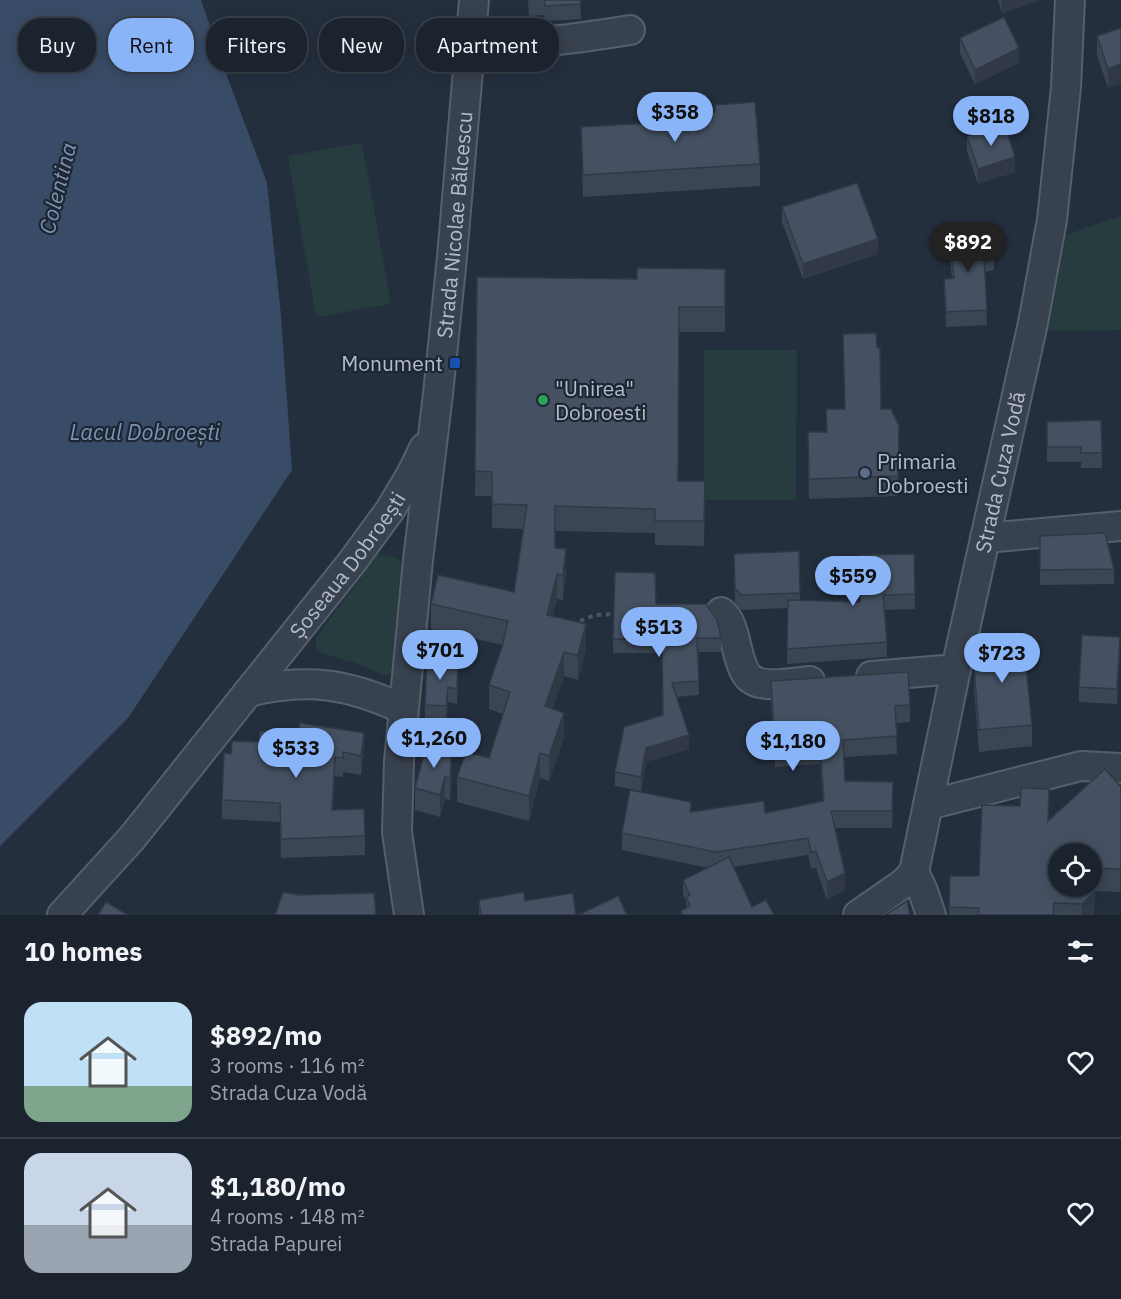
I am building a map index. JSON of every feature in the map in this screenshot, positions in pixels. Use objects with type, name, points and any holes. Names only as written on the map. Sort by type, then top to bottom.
[{"type":"street","name":"Strada Nicolae Bălcescu","points":[[472,18],[474,0]]},
{"type":"street","name":"Strada Cuza Vodă","points":[[914,872],[956,669],[1033,323],[1052,220],[1066,87],[1070,0]]},
{"type":"street","points":[[559,42],[630,30]]},
{"type":"street","name":"Strada Nicolae Bălcescu","points":[[409,915],[397,832],[399,761],[452,257],[467,72]]},
{"type":"street","name":"Șoseaua Dobroești","points":[[62,915],[132,838],[352,562],[390,510],[412,474],[433,430]]},
{"type":"street","points":[[985,538],[1121,526]]},
{"type":"street","points":[[721,612],[730,624],[744,671],[757,683],[956,669]]},
{"type":"street","points":[[248,692],[299,683],[326,684],[358,691],[403,709]]},
{"type":"street","points":[[928,805],[1081,766],[1121,768]]},
{"type":"street","points":[[858,915],[896,890],[914,872],[931,915]]},
{"type":"path","points":[[580,621],[595,615],[624,614]]},
{"type":"green space","points":[[362,143],[391,304],[316,317],[288,156]]},
{"type":"green space","points":[[1121,216],[1121,330],[1049,331],[1065,235]]},
{"type":"green space","points":[[704,350],[797,350],[796,500],[704,500]]},
{"type":"green space","points":[[378,554],[398,559],[401,564],[392,670],[391,674],[386,676],[322,653],[316,643],[316,638]]},
{"type":"water","name":"Lacul Dobroești","points":[[0,0],[201,0],[207,18],[206,72],[226,72],[267,183],[281,316],[292,470],[128,718],[0,846]]},
{"type":"building","points":[[544,0],[580,0],[581,4],[545,6]]},
{"type":"building","points":[[1004,17],[1019,48],[975,70],[960,38]]},
{"type":"building","points":[[1121,28],[1121,64],[1108,69],[1097,36]]},
{"type":"building","points":[[755,102],[760,164],[583,175],[581,127],[683,121],[682,113],[715,112],[715,105]]},
{"type":"building","points":[[1005,125],[1015,157],[978,169],[967,136]]},
{"type":"building","points":[[857,183],[878,239],[803,264],[782,207]]},
{"type":"building","points":[[991,233],[994,256],[984,257],[987,310],[946,312],[944,279],[954,278],[949,238]]},
{"type":"building","points":[[637,268],[725,269],[725,307],[679,307],[678,481],[705,481],[704,521],[655,521],[655,509],[555,506],[555,548],[566,549],[563,575],[557,574],[547,615],[586,624],[578,655],[564,652],[545,706],[564,713],[549,756],[540,753],[529,796],[457,777],[466,752],[489,758],[510,692],[489,685],[508,621],[431,604],[438,575],[514,592],[527,505],[492,504],[492,472],[475,471],[477,277],[637,279]]},
{"type":"building","points":[[876,333],[877,348],[880,348],[881,409],[891,409],[899,426],[898,476],[809,479],[808,432],[827,432],[826,409],[845,409],[843,334]]},
{"type":"building","points":[[1101,420],[1102,453],[1081,453],[1081,447],[1047,447],[1047,422]]},
{"type":"building","points":[[1105,533],[1114,569],[1040,570],[1040,536]]},
{"type":"building","points":[[799,551],[800,593],[741,595],[735,588],[734,554]]},
{"type":"building","points":[[914,554],[915,594],[883,595],[887,642],[787,649],[788,600],[860,602],[859,555]]},
{"type":"building","points":[[615,572],[655,573],[656,604],[706,604],[717,620],[721,638],[697,638],[699,681],[672,683],[689,735],[646,748],[641,777],[615,772],[624,727],[663,715],[662,639],[613,639]]},
{"type":"building","points":[[1023,635],[1032,725],[979,730],[974,668],[982,639]]},
{"type":"building","points":[[1082,635],[1120,637],[1117,689],[1079,687]]},
{"type":"building","points":[[427,658],[458,663],[457,689],[448,687],[446,706],[425,705]]},
{"type":"building","points":[[908,672],[910,705],[895,706],[897,736],[843,740],[845,781],[893,782],[892,811],[831,811],[845,873],[827,882],[816,851],[811,852],[808,838],[716,852],[622,833],[630,790],[691,802],[690,812],[764,801],[765,813],[824,801],[820,747],[775,750],[771,681]]},
{"type":"building","points":[[300,723],[364,733],[361,756],[343,752],[343,758],[335,757],[332,810],[364,809],[365,836],[281,839],[280,803],[222,800],[224,753],[231,754],[232,741],[259,742],[260,731],[298,732]]},
{"type":"building","points":[[427,744],[452,751],[450,778],[445,777],[440,795],[415,788]]},
{"type":"building","points":[[1105,769],[1121,787],[1121,868],[1102,868],[1102,843],[1048,843],[1048,897],[1090,897],[1082,904],[1054,903],[1053,915],[978,915],[979,908],[949,907],[950,876],[979,876],[982,805],[1020,806],[1021,788],[1049,789],[1048,821]]},
{"type":"building","points":[[729,857],[752,907],[766,900],[774,915],[683,915],[681,911],[690,906],[686,897],[690,895],[683,880]]},
{"type":"building","points":[[283,892],[298,895],[374,893],[376,915],[275,915]]},
{"type":"building","points":[[524,892],[525,901],[573,893],[576,915],[481,915],[479,900]]},
{"type":"building","points":[[618,896],[627,915],[578,915]]},
{"type":"building","points":[[907,901],[910,915],[885,915]]},
{"type":"building","points":[[106,902],[128,915],[98,915]]},
{"type":"place","name":"Monument","points":[[455,363]]},
{"type":"place","name":"\"Unirea\" Dobroesti","points":[[543,400]]},
{"type":"place","name":"Primaria Dobroesti","points":[[865,473]]},
{"type":"water label","name":"Colentina","points":[[57,188]]}]
